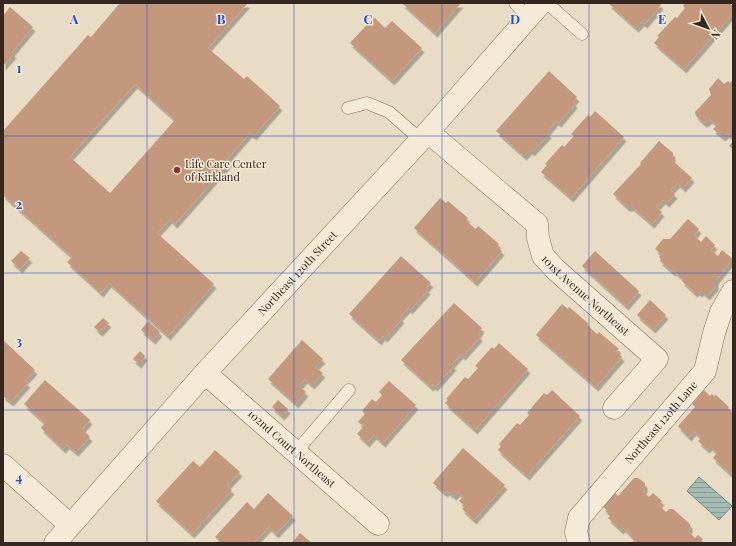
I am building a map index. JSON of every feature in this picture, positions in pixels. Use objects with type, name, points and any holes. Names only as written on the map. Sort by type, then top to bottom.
[{"type":"street","name":"Northeast 120th Street","points":[[55,543],[205,373],[424,136],[528,8]]},
{"type":"street","name":"101st Avenue Northeast","points":[[424,136],[537,224],[538,238],[543,256],[556,270],[657,359],[614,408]]},
{"type":"street","name":"Northeast 120th Lane","points":[[579,543],[576,532],[579,518],[705,371],[714,333],[721,312],[733,291]]},
{"type":"street","name":"102nd Court Northeast","points":[[205,373],[378,524]]},
{"type":"street","points":[[3,464],[70,525]]},
{"type":"lane","points":[[547,3],[582,34]]},
{"type":"lane","points":[[348,108],[367,103],[389,112],[424,136]]},
{"type":"lane","points":[[296,452],[349,390]]},
{"type":"water","points":[[699,477],[732,506],[719,520],[687,491]]},
{"type":"building","name":"Life Care Center of Kirkland","points":[[120,3],[248,3],[208,48],[244,79],[247,76],[280,106],[254,136],[250,133],[227,159],[230,162],[175,224],[170,219],[157,233],[214,284],[168,336],[109,283],[101,293],[67,262],[72,257],[3,195],[3,131],[88,35],[91,37]],"holes":[[[135,84],[175,120],[110,193],[70,157]]]},
{"type":"building","points":[[402,3],[461,3],[435,33]]},
{"type":"building","points":[[608,3],[659,3],[661,5],[645,24],[642,22],[636,28]]},
{"type":"building","points":[[685,3],[729,3],[733,6],[733,13],[684,69],[654,43],[659,37],[657,36],[675,17],[677,18],[685,8],[683,6]]},
{"type":"building","points":[[10,7],[33,27],[12,52],[14,54],[3,66],[3,16]]},
{"type":"building","points":[[374,17],[385,28],[392,21],[422,48],[392,81],[350,43]]},
{"type":"building","points":[[549,71],[577,97],[573,102],[575,104],[559,123],[556,121],[547,132],[549,134],[532,152],[530,150],[524,156],[496,131]]},
{"type":"building","points":[[718,78],[724,84],[728,81],[733,83],[733,139],[727,133],[723,137],[713,129],[717,125],[710,119],[704,123],[696,116],[695,112],[711,95],[709,89]]},
{"type":"building","points":[[595,111],[624,137],[571,198],[541,172],[547,165],[545,164],[562,145],[564,147],[574,136],[571,134],[588,115],[590,117]]},
{"type":"building","points":[[659,141],[673,153],[673,161],[692,178],[683,188],[678,183],[671,190],[675,194],[667,203],[663,200],[656,207],[662,212],[652,224],[632,207],[627,207],[613,194],[641,164],[640,163]]},
{"type":"building","points":[[733,141],[733,149],[729,146]]},
{"type":"building","points":[[440,198],[446,203],[448,201],[468,218],[466,221],[476,229],[478,226],[499,244],[497,246],[502,251],[475,282],[414,228]]},
{"type":"building","points":[[688,219],[699,229],[694,235],[701,242],[706,236],[715,245],[711,250],[718,256],[722,250],[733,259],[716,280],[716,286],[707,296],[702,291],[699,293],[697,291],[695,293],[682,281],[683,279],[660,261],[661,259],[659,257],[661,254],[655,249],[663,239],[670,239]]},
{"type":"building","points":[[21,251],[30,258],[20,269],[11,261]]},
{"type":"building","points":[[595,251],[639,291],[626,306],[582,266]]},
{"type":"building","points":[[401,256],[431,283],[426,288],[428,290],[410,310],[408,308],[400,317],[402,319],[385,338],[383,336],[379,341],[349,314]]},
{"type":"building","points":[[650,300],[666,315],[653,329],[637,315]]},
{"type":"building","points":[[454,303],[482,328],[478,334],[480,337],[463,356],[461,354],[452,364],[454,366],[435,387],[433,385],[431,387],[401,360]]},
{"type":"building","points":[[562,304],[568,309],[569,307],[589,324],[587,325],[597,334],[599,332],[619,349],[616,351],[622,357],[596,387],[536,335]]},
{"type":"building","points":[[103,318],[109,323],[100,332],[94,327]]},
{"type":"building","points":[[148,321],[160,332],[153,340],[141,330]]},
{"type":"building","points":[[3,340],[35,370],[25,381],[28,383],[11,402],[3,396]]},
{"type":"building","points":[[302,340],[323,359],[315,367],[323,373],[312,385],[305,379],[299,386],[306,392],[296,404],[268,379]]},
{"type":"building","points":[[499,343],[528,369],[475,430],[445,403],[448,400],[446,399],[465,377],[468,379],[478,368],[475,366],[492,347],[494,349]]},
{"type":"building","points":[[140,351],[145,356],[139,364],[133,359]]},
{"type":"building","points":[[45,380],[90,420],[82,429],[90,437],[76,452],[67,445],[63,449],[41,428],[45,423],[24,404]]},
{"type":"building","points":[[389,381],[416,405],[383,443],[374,435],[367,443],[357,434],[364,426],[358,422],[365,414],[362,411],[372,399],[376,402],[382,395],[379,392]]},
{"type":"building","points":[[552,390],[580,416],[527,476],[498,450],[501,446],[499,444],[517,423],[520,425],[529,415],[527,413],[544,393],[547,395]]},
{"type":"building","points":[[704,390],[710,396],[712,394],[714,396],[716,395],[729,407],[728,408],[733,413],[733,476],[713,458],[717,453],[710,446],[707,449],[698,441],[701,438],[694,431],[689,437],[678,426],[695,407],[692,404]]},
{"type":"building","points":[[278,400],[288,409],[282,416],[272,407]]},
{"type":"building","points":[[463,448],[505,485],[474,520],[462,509],[465,506],[459,501],[463,497],[458,492],[454,496],[447,491],[445,493],[433,483]]},
{"type":"building","points":[[215,450],[240,472],[227,486],[232,490],[192,534],[156,501],[193,461],[200,467]]},
{"type":"building","points":[[634,478],[638,478],[645,483],[645,488],[643,491],[649,497],[653,493],[662,501],[658,505],[666,512],[669,509],[673,509],[690,524],[688,531],[695,538],[698,535],[703,539],[700,543],[637,543],[623,528],[621,530],[608,518],[610,516],[607,514],[609,512],[603,507],[615,493],[618,496]]},
{"type":"building","points":[[268,493],[293,516],[276,534],[269,527],[254,543],[222,543],[215,537],[247,502],[254,509]]},
{"type":"building","points":[[300,533],[312,543],[292,543]]},
{"type":"place","name":"Life Care Center of Kirkland","points":[[177,170]]}]
